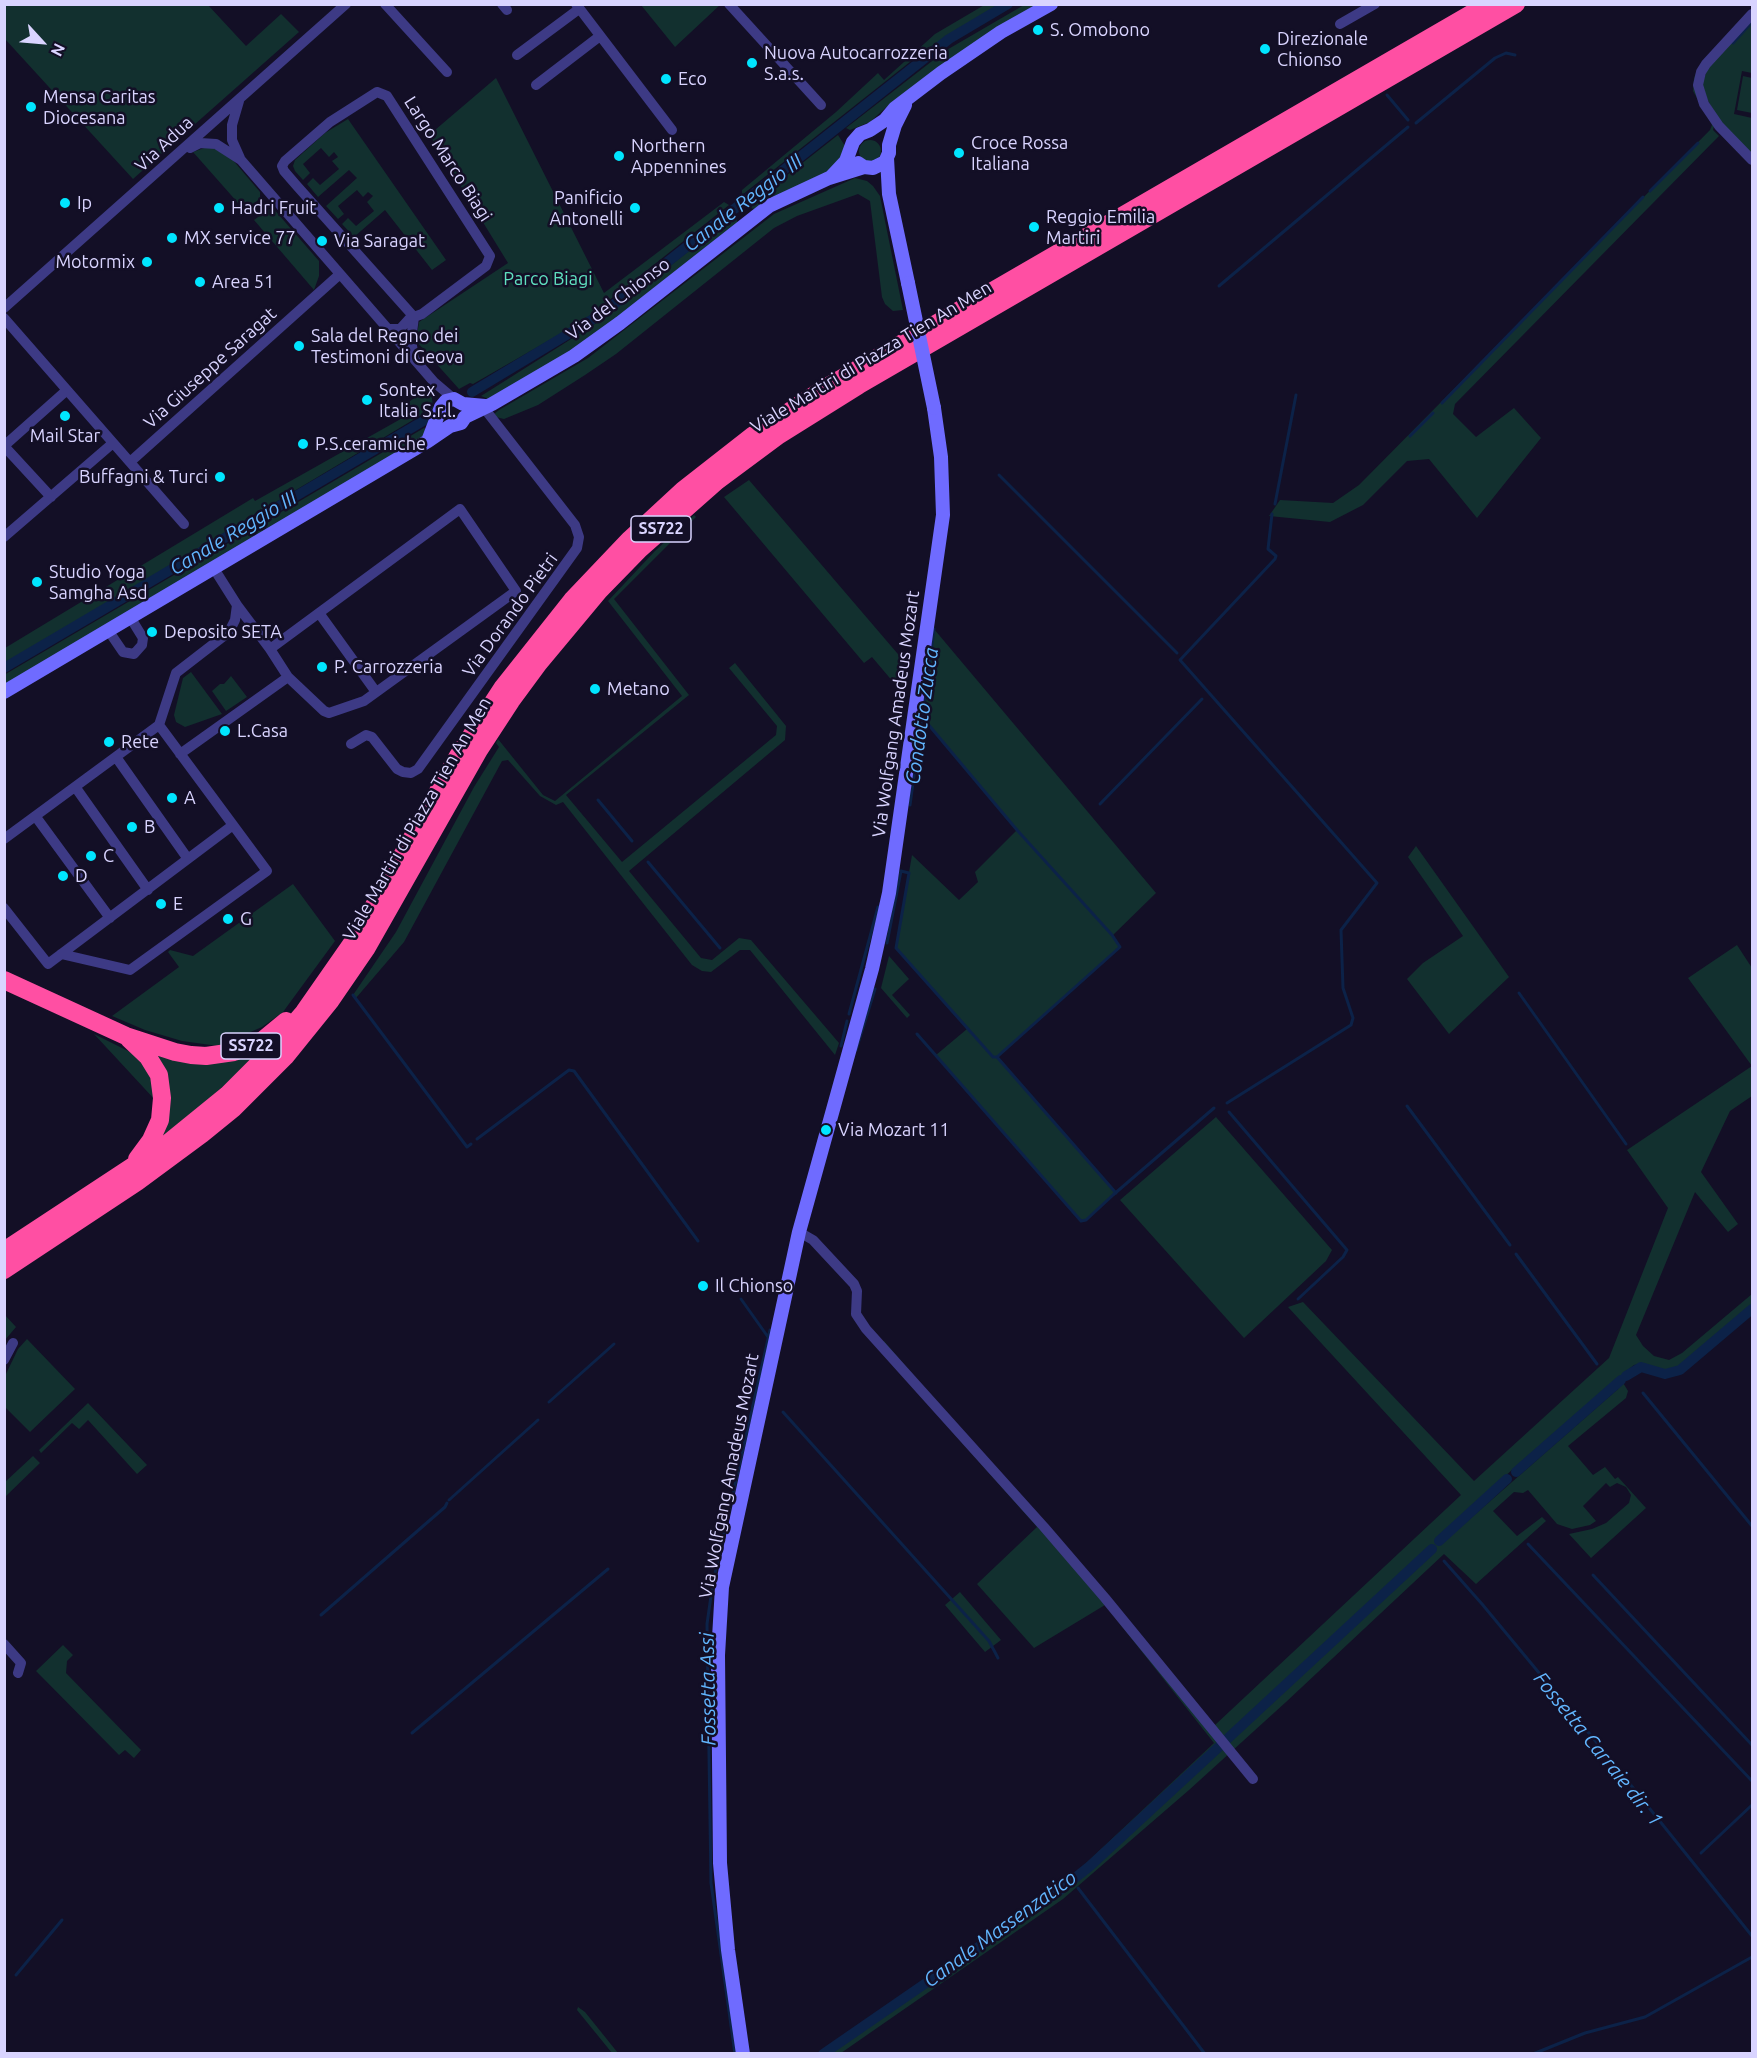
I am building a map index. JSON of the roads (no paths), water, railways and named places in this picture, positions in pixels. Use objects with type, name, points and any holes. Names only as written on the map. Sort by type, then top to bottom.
[{"type":"highway","name":"Viale Martiri di Piazza Tien An Men","points":[[4,1251],[131,1168],[201,1118],[251,1073],[304,1012],[343,958],[374,908],[458,756],[503,687],[572,600],[630,539],[683,490],[752,436],[825,388],[1488,4]]},
{"type":"highway","name":"Viale Martiri di Piazza Tien An Men","points":[[4,1270],[137,1182],[202,1134],[234,1108],[285,1057],[331,1000],[366,949],[479,750],[539,663],[599,591],[640,549],[717,481],[779,435],[839,397],[1516,4]]},
{"type":"highway","name":"SS722","points":[[4,980],[126,1036],[175,1052],[206,1056],[234,1052],[250,1046],[274,1031],[343,958]]},
{"type":"highway","name":"SS722","points":[[126,1036],[148,1057],[159,1075],[162,1098],[160,1120],[151,1140],[131,1168]]},
{"type":"street","name":"Via Adua","points":[[4,309],[346,4]]},
{"type":"street","points":[[385,4],[447,72]]},
{"type":"street","name":"Via del Chionso","points":[[829,178],[846,161],[856,137],[870,130],[941,72],[1001,32],[1051,4]]},
{"type":"street","points":[[1340,24],[1375,4]]},
{"type":"street","points":[[730,5],[821,105]]},
{"type":"street","points":[[517,55],[577,7],[672,130]]},
{"type":"street","points":[[1752,14],[1706,64],[1701,72],[1698,85],[1704,104],[1719,126],[1752,160]]},
{"type":"street","points":[[536,85],[600,36]]},
{"type":"street","name":"Largo Marco Biagi","points":[[388,329],[400,329],[410,318],[414,317],[422,314],[486,266],[490,256],[387,96],[377,92],[330,122],[282,166],[304,194],[414,317]]},
{"type":"street","name":"Via del Chionso","points":[[485,407],[547,372],[598,339],[769,206],[829,178],[881,165],[899,116],[909,98]]},
{"type":"street","points":[[239,101],[232,125],[232,140],[241,160]]},
{"type":"street","points":[[220,116],[228,119],[232,125]]},
{"type":"street","points":[[4,692],[450,426],[461,423],[434,382],[241,160],[216,144],[209,132],[209,125]]},
{"type":"street","points":[[870,130],[881,133],[888,151]]},
{"type":"street","points":[[182,151],[200,143],[216,144]]},
{"type":"street","points":[[852,147],[856,161],[866,168]]},
{"type":"street","name":"Via Wolfgang Amadeus Mozart","points":[[743,2054],[720,1863],[719,1620],[726,1564],[799,1232],[872,969],[889,893],[943,515],[941,457],[934,408],[890,194],[888,151]]},
{"type":"street","name":"Via Wolfgang Amadeus Mozart","points":[[866,168],[890,194]]},
{"type":"street","name":"Via Giuseppe Saragat","points":[[130,462],[340,274]]},
{"type":"street","points":[[414,317],[411,340],[415,360]]},
{"type":"street","points":[[4,318],[184,524]]},
{"type":"street","points":[[51,497],[4,446],[67,390]]},
{"type":"street","points":[[453,408],[485,407]]},
{"type":"street","name":"Via Dorando Pietri","points":[[351,744],[366,735],[372,737],[398,769],[411,773],[418,769],[577,548],[579,537],[575,525],[485,407]]},
{"type":"street","points":[[428,441],[453,408]]},
{"type":"street","points":[[4,537],[113,443]]},
{"type":"street","points":[[213,567],[288,678],[329,713],[364,701],[516,591],[460,509],[270,649]]},
{"type":"street","points":[[4,839],[159,725],[176,673],[229,632],[235,620],[237,605]]},
{"type":"street","points":[[319,613],[376,692]]},
{"type":"street","points":[[108,630],[123,652],[134,654],[142,645],[143,638],[130,617]]},
{"type":"street","points":[[180,754],[288,678]]},
{"type":"street","points":[[62,954],[130,970],[267,871],[159,725]]},
{"type":"street","points":[[117,757],[188,859]]},
{"type":"street","points":[[76,788],[148,890]]},
{"type":"street","points":[[36,817],[110,918]]},
{"type":"street","points":[[4,909],[48,964],[234,825]]},
{"type":"street","points":[[799,1232],[813,1240],[854,1284],[857,1291],[856,1314],[866,1329],[1074,1563],[1253,1779]]},
{"type":"street","points":[[4,1360],[13,1343]]},
{"type":"street","points":[[4,1644],[21,1663],[18,1673]]},
{"type":"waterway","name":"Canale Reggio III","points":[[472,392],[603,313],[949,39],[1008,4]]},
{"type":"waterway","points":[[1733,43],[1752,22]]},
{"type":"waterway","points":[[1416,123],[1495,58],[1506,53],[1515,55]]},
{"type":"waterway","points":[[1387,95],[1408,120]]},
{"type":"waterway","points":[[1219,286],[1408,127]]},
{"type":"waterway","points":[[1650,191],[1698,143]]},
{"type":"waterway","points":[[1442,403],[1643,197]]},
{"type":"waterway","points":[[1275,504],[1296,395]]},
{"type":"waterway","points":[[1410,436],[1433,413]]},
{"type":"waterway","name":"Canale Reggio III","points":[[4,668],[430,417]]},
{"type":"waterway","points":[[999,475],[1177,653]]},
{"type":"waterway","points":[[1227,1103],[1351,1025],[1353,1018],[1343,988],[1341,930],[1377,883],[1180,660],[1275,559],[1276,556],[1268,549],[1272,514]]},
{"type":"waterway","name":"Condotto Zucca","points":[[910,805],[934,629]]},
{"type":"waterway","points":[[1100,804],[1202,699]]},
{"type":"waterway","points":[[922,717],[1120,947],[997,1057]]},
{"type":"waterway","points":[[598,800],[632,841]]},
{"type":"waterway","points":[[648,862],[720,948]]},
{"type":"waterway","points":[[887,943],[901,871],[909,873],[896,948],[993,1057],[997,1057],[1116,1193]]},
{"type":"waterway","name":"Fossetta Assi","points":[[849,1014],[878,907]]},
{"type":"waterway","name":"Condotto Zucca","points":[[856,1050],[875,989]]},
{"type":"waterway","points":[[1519,993],[1626,1144]]},
{"type":"waterway","points":[[353,995],[467,1147],[471,1144]]},
{"type":"waterway","name":"Fossetta Assi","points":[[841,1046],[847,1021]]},
{"type":"waterway","points":[[917,1034],[1081,1221],[1086,1220],[1112,1196]]},
{"type":"waterway","points":[[477,1139],[569,1070],[574,1071],[698,1241]]},
{"type":"waterway","points":[[1407,1106],[1510,1245]]},
{"type":"waterway","points":[[1113,1195],[1214,1108]]},
{"type":"waterway","points":[[1229,1112],[1347,1250],[1343,1257],[1298,1299]]},
{"type":"waterway","points":[[1516,1254],[1597,1364]]},
{"type":"waterway","points":[[741,1299],[768,1337]]},
{"type":"waterway","name":"Canale Massenzatico","points":[[1626,1376],[1641,1367],[1665,1374],[1680,1370],[1752,1309]]},
{"type":"waterway","name":"Fossetta Assi","points":[[735,2054],[711,1883],[707,1624],[713,1582],[770,1330]]},
{"type":"waterway","points":[[549,1402],[614,1344]]},
{"type":"waterway","name":"Canale Massenzatico","points":[[1516,1472],[1621,1380]]},
{"type":"waterway","points":[[1643,1393],[1752,1526]]},
{"type":"waterway","points":[[783,1412],[989,1641],[998,1658]]},
{"type":"waterway","points":[[449,1500],[538,1420]]},
{"type":"waterway","name":"Canale Massenzatico","points":[[1439,1541],[1507,1479]]},
{"type":"waterway","points":[[321,1615],[447,1503]]},
{"type":"waterway","points":[[1528,1544],[1752,1781]]},
{"type":"waterway","name":"Canale Massenzatico","points":[[1225,1741],[1432,1549]]},
{"type":"waterway","name":"Fossetta Carraie dir. 1","points":[[1444,1561],[1593,1738],[1752,1936]]},
{"type":"waterway","points":[[412,1733],[608,1569]]},
{"type":"waterway","points":[[1593,1575],[1752,1745]]},
{"type":"waterway","name":"Canale Massenzatico","points":[[823,2054],[1055,1894],[1090,1866],[1221,1745]]},
{"type":"waterway","points":[[1701,1853],[1752,1805]]},
{"type":"waterway","points":[[1078,1888],[1205,2054]]},
{"type":"waterway","points":[[16,1975],[62,1920]]},
{"type":"waterway","points":[[1533,2054],[1585,2033],[1645,2017],[1752,1957]]},
{"type":"place","name":"S. Omobono","points":[[1038,30]]},
{"type":"place","name":"Direzionale Chionso","points":[[1265,49]]},
{"type":"place","name":"Nuova Autocarrozzeria S.a.s.","points":[[752,63]]},
{"type":"place","name":"Eco","points":[[666,79]]},
{"type":"place","name":"Mensa Caritas Diocesana","points":[[31,107]]},
{"type":"place","name":"Croce Rossa Italiana","points":[[959,153]]},
{"type":"place","name":"Northern Appennines","points":[[619,156]]},
{"type":"place","name":"Ip","points":[[65,203]]},
{"type":"place","name":"Hadri Fruit","points":[[219,208]]},
{"type":"place","name":"Panificio Antonelli","points":[[635,208]]},
{"type":"place","name":"Reggio Emilia Martiri","points":[[1034,227]]},
{"type":"place","name":"MX service 77","points":[[172,238]]},
{"type":"place","name":"Via Saragat","points":[[322,241]]},
{"type":"place","name":"Motormix","points":[[147,262]]},
{"type":"place","name":"Area 51","points":[[200,282]]},
{"type":"place","name":"Sala del Regno dei Testimoni di Geova","points":[[299,346]]},
{"type":"place","name":"Sontex Italia S.r.l.","points":[[367,400]]},
{"type":"place","name":"Mail Star","points":[[65,416]]},
{"type":"place","name":"P.S.ceramiche","points":[[303,444]]},
{"type":"place","name":"Buffagni & Turci","points":[[220,477]]},
{"type":"place","name":"Studio Yoga Samgha Asd","points":[[37,582]]},
{"type":"place","name":"Deposito SETA","points":[[152,632]]},
{"type":"place","name":"P. Carrozzeria","points":[[322,667]]},
{"type":"place","name":"Metano","points":[[595,689]]},
{"type":"place","name":"L.Casa","points":[[225,731]]},
{"type":"place","name":"Rete","points":[[109,742]]},
{"type":"place","name":"A","points":[[172,798]]},
{"type":"place","name":"B","points":[[132,827]]},
{"type":"place","name":"C","points":[[91,856]]},
{"type":"place","name":"D","points":[[63,876]]},
{"type":"place","name":"E","points":[[161,904]]},
{"type":"place","name":"G","points":[[228,919]]},
{"type":"place","name":"Via Mozart 11","points":[[826,1130]]},
{"type":"place","name":"Il Chionso","points":[[703,1286]]},
{"type":"park label","name":"Parco Biagi","points":[[548,279]]}]
